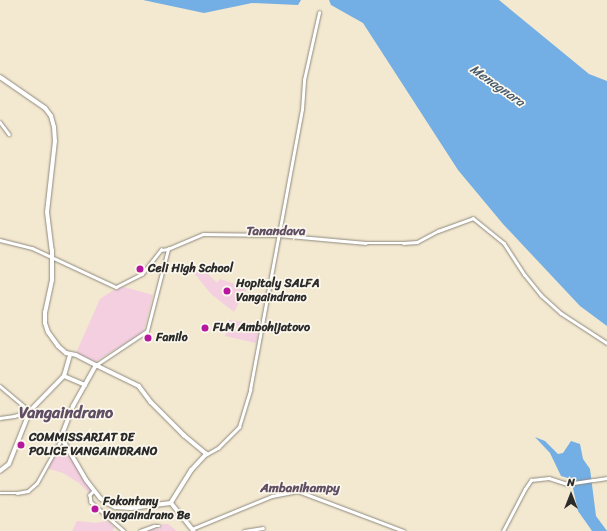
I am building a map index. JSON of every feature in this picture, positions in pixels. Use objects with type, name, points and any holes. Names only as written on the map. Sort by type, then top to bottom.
[{"type":"main road","points":[[0,77],[42,105],[47,110],[53,121],[55,141],[46,212],[52,258],[52,280],[45,312],[46,323],[54,342],[70,355],[76,355],[96,365],[73,406],[62,438],[74,462],[102,500],[115,507],[131,508],[171,504],[193,530]]},
{"type":"main road","points":[[70,355],[64,376],[85,385]]},
{"type":"street","points":[[171,504],[192,470],[207,454],[218,448],[239,427],[250,390],[302,110],[304,80],[309,53],[315,34],[318,13]]},
{"type":"street","points":[[0,82],[5,80]]},
{"type":"street","points":[[0,122],[9,134]]},
{"type":"street","points":[[0,240],[32,248],[116,287],[142,274],[161,250],[168,249],[202,234],[278,235],[366,243],[410,243],[417,242],[438,231],[473,218],[504,243],[525,275],[541,295],[561,312],[607,343]]},
{"type":"street","points":[[96,365],[147,331],[168,249]]},
{"type":"street","points":[[96,365],[139,386],[151,402],[184,435],[207,454]]},
{"type":"street","points":[[0,471],[9,464],[30,411],[64,376]]},
{"type":"street","points":[[0,386],[30,411]]},
{"type":"street","points":[[0,418],[14,416],[30,411]]},
{"type":"street","points":[[0,492],[17,493],[28,491],[37,483],[62,438]]},
{"type":"street","points":[[503,531],[525,489],[532,480],[549,478],[562,483],[572,483],[591,479],[607,478]]},
{"type":"street","points":[[94,491],[90,495],[91,502],[124,531]]},
{"type":"street","points":[[193,530],[272,496],[298,491],[404,531]]},
{"type":"street","points":[[140,531],[154,526],[159,526]]},
{"type":"street","points":[[244,531],[263,528]]},
{"type":"shaded area","name":"Hopitaly SALFA Vangaindrano","points":[[191,269],[206,272],[217,283],[220,279],[247,288],[234,312],[211,294]]},
{"type":"shaded area","points":[[124,287],[153,295],[144,330],[95,362],[76,353],[100,299],[112,291]]},
{"type":"shaded area","points":[[229,320],[259,324],[256,343],[225,336]]},
{"type":"shaded area","points":[[61,441],[93,490],[89,493],[79,483],[63,473],[46,468]]},
{"type":"shaded area","points":[[77,521],[96,523],[107,521],[114,527],[113,531],[72,531]]},
{"type":"shaded area","points":[[161,524],[168,524],[177,531],[143,531],[151,528],[160,529]]},
{"type":"water","points":[[143,0],[301,0],[298,5],[252,3],[204,13]]},
{"type":"water","name":"Menagnara","points":[[329,0],[499,0],[589,74],[607,81],[607,326],[580,306],[503,224],[458,170],[363,23],[331,5]]},
{"type":"water","points":[[535,437],[545,441],[558,454],[563,453],[571,441],[580,444],[583,459],[590,469],[596,516],[607,531],[592,531],[578,511],[571,479],[561,476],[550,453]]},
{"type":"place","name":"Celi High School","points":[[140,269]]},
{"type":"place","name":"Hopitaly SALFA Vangaindrano","points":[[227,291]]},
{"type":"place","name":"FLM Ambohijatovo","points":[[205,328]]},
{"type":"place","name":"Fanilo","points":[[148,338]]},
{"type":"place","name":"COMMISSARIAT DE POLICE VANGAINDRANO","points":[[21,445]]},
{"type":"place","name":"Fokontany Vangaindrano Be","points":[[95,509]]},
{"type":"district","name":"Tanandava","points":[[276,231]]},
{"type":"district","name":"Vangaindrano","points":[[66,413]]},
{"type":"district","name":"Ambanihampy","points":[[300,488]]}]
